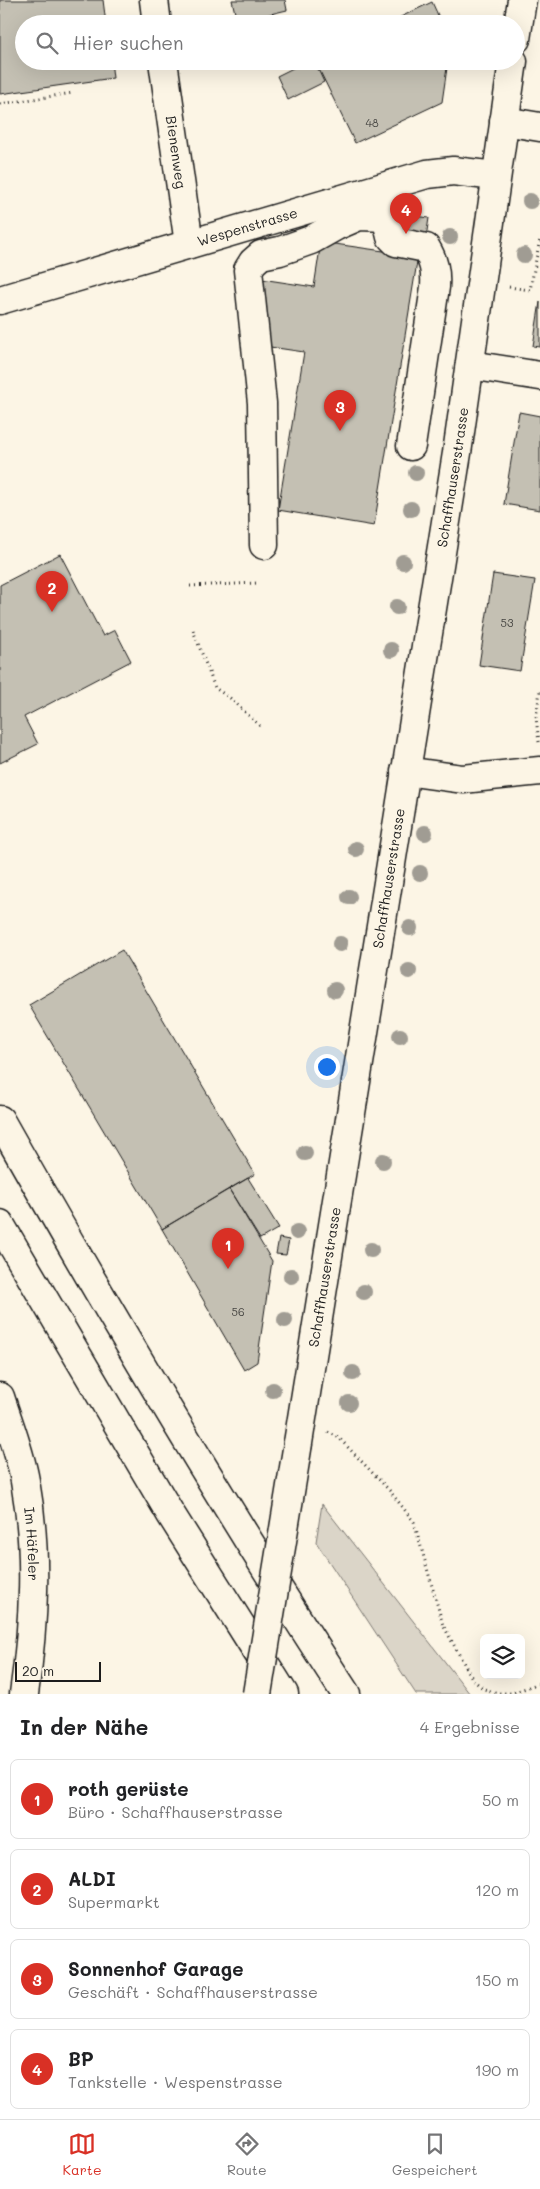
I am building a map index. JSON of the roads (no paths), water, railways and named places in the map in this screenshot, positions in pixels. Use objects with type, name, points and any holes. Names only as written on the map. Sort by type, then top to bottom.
[{"type":"main road","points":[[154,0],[156,15]]},
{"type":"main road","points":[[520,15],[522,0]]},
{"type":"main road","name":"Bienenweg","points":[[163,70],[189,244]]},
{"type":"main road","name":"Schaffhauserstrasse","points":[[257,1694],[470,365],[512,70]]},
{"type":"main road","points":[[504,121],[540,127]]},
{"type":"main road","name":"Wespenstrasse","points":[[0,300],[440,171],[496,176]]},
{"type":"main road","points":[[379,188],[391,237],[396,242],[426,248],[432,257],[436,273],[436,287],[411,446]]},
{"type":"main road","points":[[264,545],[262,403],[248,270],[261,255],[280,251],[311,240],[359,216],[386,217]]},
{"type":"main road","points":[[470,365],[540,376]]},
{"type":"main road","points":[[405,771],[449,778],[470,779],[540,770]]},
{"type":"main road","points":[[0,1120],[63,1232],[216,1489],[346,1694]]},
{"type":"main road","points":[[0,1224],[170,1513],[284,1694]]},
{"type":"main road","name":"Im Häfeler","points":[[0,1397],[21,1463],[31,1518],[34,1596],[32,1634],[24,1694]]},
{"type":"place","name":"BP","points":[[406,234]]},
{"type":"place","name":"Sonnenhof Garage","points":[[340,431]]},
{"type":"place","name":"ALDI","points":[[52,612]]},
{"type":"place","name":"roth gerüste","points":[[228,1269]]}]
